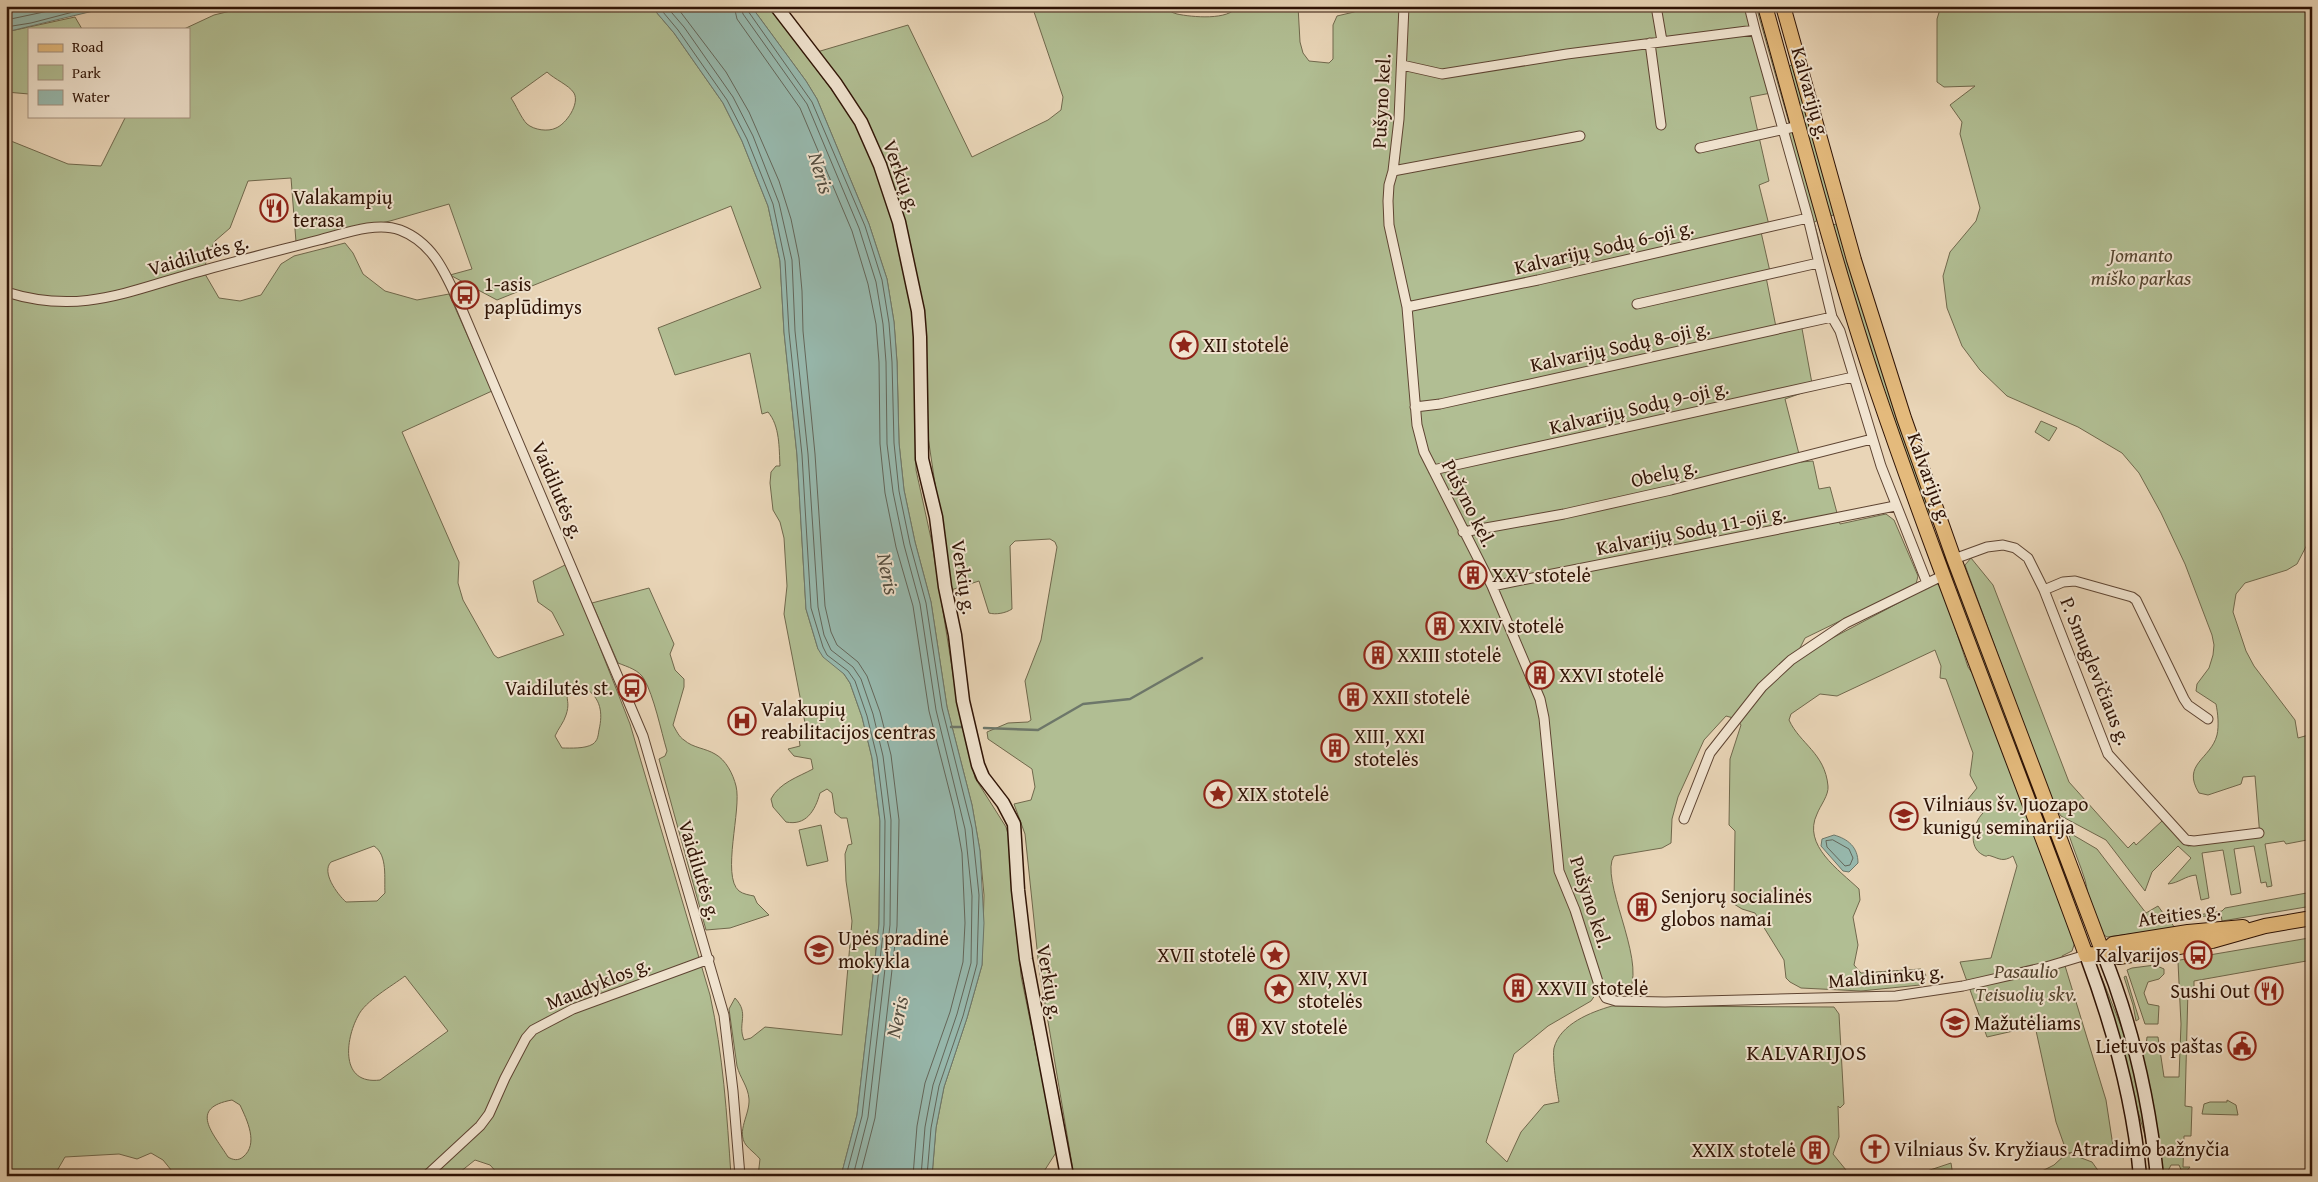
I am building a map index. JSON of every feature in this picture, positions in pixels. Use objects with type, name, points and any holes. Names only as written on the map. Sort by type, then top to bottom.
[{"type":"main road","name":"Verkių g.","points":[[776,6],[836,84],[861,122],[880,165],[899,222],[918,311],[922,459],[936,517],[945,587],[955,635],[963,701],[978,766],[1003,803],[1014,824],[1018,890],[1026,959],[1067,1176]]},
{"type":"main road","name":"Kalvarijų g.","points":[[1765,6],[1855,321],[1887,420],[2086,955]]},
{"type":"main road","name":"Kalvarijų g.","points":[[1782,6],[1879,342],[1954,559],[2103,953]]},
{"type":"main road","points":[[1782,65],[1798,61]]},
{"type":"main road","points":[[1942,570],[1954,559]]},
{"type":"main road","name":"Ateities g.","points":[[2086,955],[2103,953],[2114,944],[2225,928],[2264,926],[2312,918]]},
{"type":"main road","points":[[2103,953],[2128,1026],[2139,1066],[2153,1134],[2157,1176]]},
{"type":"main road","points":[[2086,955],[2122,1066],[2133,1121],[2140,1176]]},
{"type":"street","name":"Pušyno kel.","points":[[1404,6],[1402,65],[1394,171],[1388,185],[1390,224],[1407,307],[1417,425],[1424,452],[1492,586],[1540,699],[1544,718],[1559,871],[1606,998]]},
{"type":"street","points":[[1656,6],[1662,41]]},
{"type":"street","points":[[1749,6],[1785,131],[1832,317],[1840,331],[1872,439],[1895,506],[1927,583]]},
{"type":"street","points":[[1402,65],[1442,74],[1662,41],[1755,30]]},
{"type":"street","points":[[1650,43],[1661,125]]},
{"type":"street","points":[[1700,148],[1785,131],[1799,126]]},
{"type":"street","points":[[1394,171],[1580,136]]},
{"type":"street","name":"Kalvarijų Sodų 6-oji g.","points":[[1407,307],[1529,282],[1808,218]]},
{"type":"street","name":"Vaidilutės g.","points":[[6,292],[56,302],[104,299],[132,293],[248,258],[356,231],[391,228],[401,230],[426,246],[446,274],[460,305],[635,716],[719,993],[728,1040],[740,1176]]},
{"type":"street","points":[[1637,304],[1818,263]]},
{"type":"street","name":"Kalvarijų Sodų 8-oji g.","points":[[1415,407],[1440,404],[1832,317]]},
{"type":"street","name":"Kalvarijų Sodų 9-oji g.","points":[[1433,470],[1853,377]]},
{"type":"street","name":"Obelų g.","points":[[1463,532],[1564,514],[1671,490],[1872,439]]},
{"type":"street","name":"Kalvarijų Sodų 11-oji g.","points":[[1492,586],[1895,506]]},
{"type":"street","name":"P. Smuglevičiaus g.","points":[[1954,559],[1986,547],[2003,545],[2015,548],[2028,558],[2044,590],[2106,749],[2186,840],[2194,842],[2259,833]]},
{"type":"street","points":[[1684,819],[1710,753],[1768,682],[1791,660],[1846,623],[1927,583],[1942,570]]},
{"type":"street","points":[[2044,590],[2063,582],[2075,581],[2136,600],[2184,699],[2188,705],[2208,719]]},
{"type":"street","name":"Maldininkų g.","points":[[1606,998],[1616,1001],[1664,1002],[1896,996],[1932,992],[2046,967],[2086,955]]},
{"type":"street","name":"Maudyklos g.","points":[[426,1176],[480,1126],[489,1114],[505,1078],[526,1038],[533,1030],[573,1009],[709,959]]},
{"type":"green space","points":[[251,6],[651,6],[674,33],[723,103],[742,141],[768,206],[780,261],[784,332],[797,455],[806,609],[818,649],[844,674],[850,683],[862,717],[872,758],[880,821],[879,924],[857,1115],[841,1176],[758,1176],[760,1159],[746,1145],[742,1134],[749,1099],[737,1066],[729,1009],[735,998],[742,1009],[742,1034],[744,1040],[751,1038],[765,1027],[842,1035],[852,921],[846,881],[845,854],[848,845],[852,844],[847,818],[841,818],[835,813],[832,793],[827,789],[820,793],[809,816],[799,822],[786,822],[773,807],[771,799],[774,793],[784,785],[813,769],[811,759],[794,756],[788,749],[800,746],[798,730],[806,728],[784,614],[787,586],[784,538],[780,522],[773,510],[770,483],[771,472],[776,466],[780,466],[779,445],[777,430],[772,418],[768,412],[762,414],[750,353],[675,375],[658,328],[761,288],[731,206],[497,300],[450,275],[472,269],[449,204],[390,221],[296,242],[291,178],[248,181],[230,228],[215,241],[206,259],[205,274],[219,298],[240,301],[261,295],[281,264],[294,256],[345,243],[353,253],[363,274],[385,291],[417,300],[449,294],[492,391],[402,432],[459,562],[458,583],[463,600],[494,655],[498,658],[564,635],[552,612],[538,602],[533,581],[567,564],[630,724],[710,995],[721,1062],[731,1176],[500,1176],[490,1165],[475,1160],[455,1176],[176,1176],[163,1160],[151,1153],[137,1159],[119,1154],[65,1157],[54,1176],[6,1176],[6,562],[12,549],[6,537],[6,139],[68,164],[101,166],[125,118],[190,118],[190,28],[186,28],[214,15]],"holes":[[[547,72],[569,87],[574,93],[575,103],[568,118],[560,126],[545,130],[533,128],[527,124],[511,98]],[[585,688],[594,696],[600,706],[601,718],[597,739],[590,746],[562,748],[555,736],[566,715],[568,708],[567,697],[571,693]],[[374,846],[383,861],[385,893],[377,901],[346,902],[331,883],[328,866],[331,862]],[[405,976],[448,1031],[380,1080],[367,1080],[358,1075],[352,1068],[349,1059],[350,1037],[354,1026],[361,1010],[366,1005]],[[232,1100],[240,1105],[248,1125],[251,1139],[250,1146],[248,1152],[239,1159],[236,1160],[228,1157],[211,1131],[207,1115],[211,1109]]]},
{"type":"green space","points":[[751,6],[769,6],[852,117],[867,146],[890,204],[910,292],[915,355],[916,470],[932,543],[954,680],[975,778],[1006,827],[1010,841],[1021,976],[1057,1151],[1041,1176],[932,1176],[936,1128],[944,1087],[982,965],[984,895],[980,851],[972,805],[947,707],[931,602],[904,490],[899,443],[894,322],[887,279],[869,224],[817,99]]},
{"type":"green space","name":"Pasaulio Teisuolių skv.","points":[[1032,6],[1163,6],[1177,14],[1210,17],[1227,14],[1237,6],[1298,6],[1300,42],[1303,53],[1309,61],[1329,63],[1333,59],[1333,25],[1337,16],[1354,12],[1365,6],[1745,6],[1771,93],[1750,97],[1769,181],[1759,185],[1770,229],[1761,232],[1771,276],[1766,277],[1776,327],[1801,323],[1813,389],[1785,399],[1801,462],[1813,461],[1819,489],[1830,487],[1840,524],[1886,514],[1894,520],[1918,576],[1916,584],[1805,638],[1800,648],[1806,652],[1934,584],[1943,584],[1951,616],[1968,667],[1981,686],[2075,942],[2072,951],[2062,956],[2106,1100],[2113,1146],[2068,1153],[2092,1162],[2102,1176],[2032,1176],[2054,1165],[2067,1153],[2056,1122],[2035,1026],[1987,1037],[1960,962],[1991,958],[2017,866],[2013,856],[1999,859],[1983,855],[1978,851],[1973,841],[1974,829],[1979,817],[1983,813],[1975,810],[1968,799],[1977,788],[1970,775],[1973,753],[1946,679],[1940,678],[1941,666],[1935,650],[1837,696],[1820,694],[1791,714],[1789,720],[1799,736],[1817,757],[1826,775],[1827,793],[1814,825],[1814,836],[1818,846],[1833,865],[1859,889],[1860,900],[1853,917],[1858,945],[1854,965],[1861,973],[1921,969],[1926,975],[1920,985],[1861,991],[1801,988],[1786,978],[1784,960],[1755,913],[1734,904],[1735,831],[1729,825],[1730,759],[1741,725],[1737,719],[1726,716],[1704,740],[1678,797],[1672,819],[1671,843],[1662,848],[1614,856],[1611,867],[1612,882],[1632,958],[1633,975],[1630,989],[1615,992],[1603,984],[1591,1001],[1548,1026],[1514,1054],[1486,1142],[1507,1162],[1521,1132],[1544,1105],[1559,1102],[1554,1059],[1554,1048],[1557,1040],[1577,1020],[1595,1012],[1612,1006],[1834,1007],[1839,1014],[1844,1104],[1840,1108],[1838,1106],[1839,1137],[1833,1154],[1846,1170],[1841,1172],[1847,1176],[1074,1176],[1039,968],[1025,834],[1014,804],[1031,800],[1035,787],[1032,769],[988,739],[987,732],[1008,723],[1028,722],[1031,720],[1025,681],[1041,640],[1057,547],[1055,542],[1050,539],[1015,541],[1010,546],[1012,609],[1007,612],[989,613],[979,581],[951,590],[928,437],[925,322],[911,249],[891,178],[817,52],[908,25],[972,157],[1048,120],[1061,110],[1063,97]]},
{"type":"green space","points":[[1756,6],[1760,6],[1792,122],[1789,123]]},
{"type":"green space","name":"Jomanto miško parkas","points":[[1941,6],[2312,6],[2312,535],[2297,564],[2287,570],[2245,583],[2236,594],[2233,612],[2246,651],[2254,666],[2295,720],[2298,738],[2312,734],[2312,869],[2307,840],[2286,844],[2284,841],[2265,844],[2272,886],[2267,887],[2266,882],[2261,883],[2254,846],[2234,849],[2241,893],[2231,895],[2223,850],[2202,853],[2209,898],[2201,900],[2196,875],[2168,884],[2191,858],[2178,846],[2152,872],[2145,891],[2106,840],[2061,816],[2052,803],[1965,565],[1971,558],[1993,585],[2069,782],[2128,848],[2134,842],[2136,845],[2162,821],[2188,846],[2260,837],[2255,776],[2243,777],[2241,784],[2208,795],[2199,793],[2194,783],[2193,775],[2195,768],[2214,743],[2218,731],[2216,704],[2196,691],[2197,684],[2209,668],[2214,645],[2185,564],[2161,513],[2139,473],[2122,453],[2078,427],[2007,396],[1980,370],[1962,346],[1947,308],[1943,276],[1950,252],[1976,221],[1980,208],[1960,134],[1962,122],[1950,105],[1975,86],[1944,87],[1937,82],[1937,19]]},
{"type":"green space","points":[[75,17],[81,28],[28,28],[28,94],[6,92],[6,32]]},
{"type":"green space","points":[[1793,65],[1837,214],[1830,216],[1789,67]]},
{"type":"green space","points":[[1790,132],[1796,132],[1821,219],[1814,222],[1820,244],[1817,242],[1788,135]]},
{"type":"green space","points":[[1839,223],[1938,532],[1924,506],[1866,340],[1833,225]]},
{"type":"green space","points":[[2041,421],[2057,428],[2049,441],[2035,432]]},
{"type":"green space","points":[[649,588],[674,644],[670,654],[675,670],[684,679],[684,687],[673,725],[682,739],[719,757],[731,772],[737,796],[732,857],[734,883],[739,891],[754,896],[757,903],[769,915],[730,928],[706,930],[659,759],[665,756],[667,751],[648,686],[639,673],[618,663],[592,603]]},
{"type":"green space","points":[[1958,590],[1970,622],[1980,638],[2045,815],[2042,816],[1956,591]]},
{"type":"green space","points":[[2047,824],[2087,927],[2049,838],[2044,825]]},
{"type":"green space","points":[[821,825],[828,861],[807,866],[799,830]]},
{"type":"green space","points":[[2068,832],[2097,849],[2146,913],[2158,906],[2168,920],[2312,892],[2312,906],[2222,921],[2221,914],[2170,921],[2175,928],[2107,937],[2098,927],[2095,919],[2085,880]]},
{"type":"green space","points":[[2312,939],[2312,960],[2194,981],[2194,989],[2188,989],[2185,1106],[2192,1107],[2191,1136],[2184,1136],[2183,1167],[2190,1167],[2185,1173],[2182,1172],[2179,1165],[2171,1165],[2168,1171],[2163,1172],[2140,1052],[2146,1046],[2147,1037],[2158,1037],[2164,1077],[2179,1077],[2181,1024],[2178,962],[2180,960]]},
{"type":"green space","points":[[2155,965],[2164,969],[2164,974],[2159,979],[2148,982],[2144,993],[2148,1004],[2159,1006],[2158,1024],[2145,1024],[2127,970]]},
{"type":"green space","points":[[2101,976],[2125,1036],[2136,1074],[2150,1161],[2144,1132],[2099,977]]},
{"type":"green space","points":[[2126,976],[2139,1019],[2136,1021],[2124,977]]},
{"type":"green space","points":[[2227,1100],[2236,1105],[2238,1115],[2202,1114],[2204,1104],[2227,1102]]},
{"type":"green space","points":[[1951,1163],[1953,1176],[1912,1176]]},
{"type":"water","points":[[6,6],[114,6],[6,32]]},
{"type":"water","name":"Neris","points":[[651,6],[751,6],[817,99],[869,224],[887,279],[894,322],[899,443],[904,490],[931,602],[947,707],[972,805],[980,851],[984,923],[982,965],[944,1087],[936,1128],[932,1176],[841,1176],[857,1115],[879,924],[880,821],[872,758],[862,717],[850,683],[844,674],[823,657],[818,649],[806,609],[797,455],[784,332],[780,261],[768,206],[742,141],[723,103],[674,33]]},
{"type":"water","points":[[1834,835],[1848,841],[1856,852],[1858,863],[1849,872],[1843,871],[1821,846],[1822,839]]},
{"type":"waterway","points":[[984,728],[1038,730],[1083,704],[1130,699],[1202,658]]},
{"type":"waterway","points":[[951,727],[962,727]]},
{"type":"place","name":"Valakampių terasa","points":[[274,208]]},
{"type":"place","name":"1-asis paplūdimys","points":[[465,295]]},
{"type":"place","name":"XII stotelė","points":[[1184,345]]},
{"type":"place","name":"XXV stotelė","points":[[1473,575]]},
{"type":"place","name":"XXIV stotelė","points":[[1440,626]]},
{"type":"place","name":"XXIII stotelė","points":[[1378,655]]},
{"type":"place","name":"XXVI stotelė","points":[[1540,675]]},
{"type":"place","name":"Vaidilutės st.","points":[[632,688]]},
{"type":"place","name":"XXII stotelė","points":[[1353,697]]},
{"type":"place","name":"Valakupių reabilitacijos centras","points":[[742,721]]},
{"type":"place","name":"XIII, XXI stotelės","points":[[1335,748]]},
{"type":"place","name":"XIX stotelė","points":[[1218,794]]},
{"type":"place","name":"Vilniaus šv. Juozapo kunigų seminarija","points":[[1904,816]]},
{"type":"place","name":"Senjorų socialinės globos namai","points":[[1642,907]]},
{"type":"place","name":"Upės pradinė mokykla","points":[[819,950]]},
{"type":"place","name":"XVII stotelė","points":[[1275,955]]},
{"type":"place","name":"Kalvarijos","points":[[2198,955]]},
{"type":"place","name":"XXVII stotelė","points":[[1518,988]]},
{"type":"place","name":"XIV, XVI stotelės","points":[[1279,989]]},
{"type":"place","name":"Sushi Out","points":[[2269,991]]},
{"type":"place","name":"Mažutėliams","points":[[1955,1023]]},
{"type":"place","name":"XV stotelė","points":[[1242,1027]]},
{"type":"place","name":"Lietuvos paštas","points":[[2242,1046]]},
{"type":"place","name":"Vilniaus Šv. Kryžiaus Atradimo bažnyčia","points":[[1875,1149]]},
{"type":"place","name":"XXIX stotelė","points":[[1815,1150]]},
{"type":"district","name":"KALVARIJOS","points":[[1807,1052]]}]
